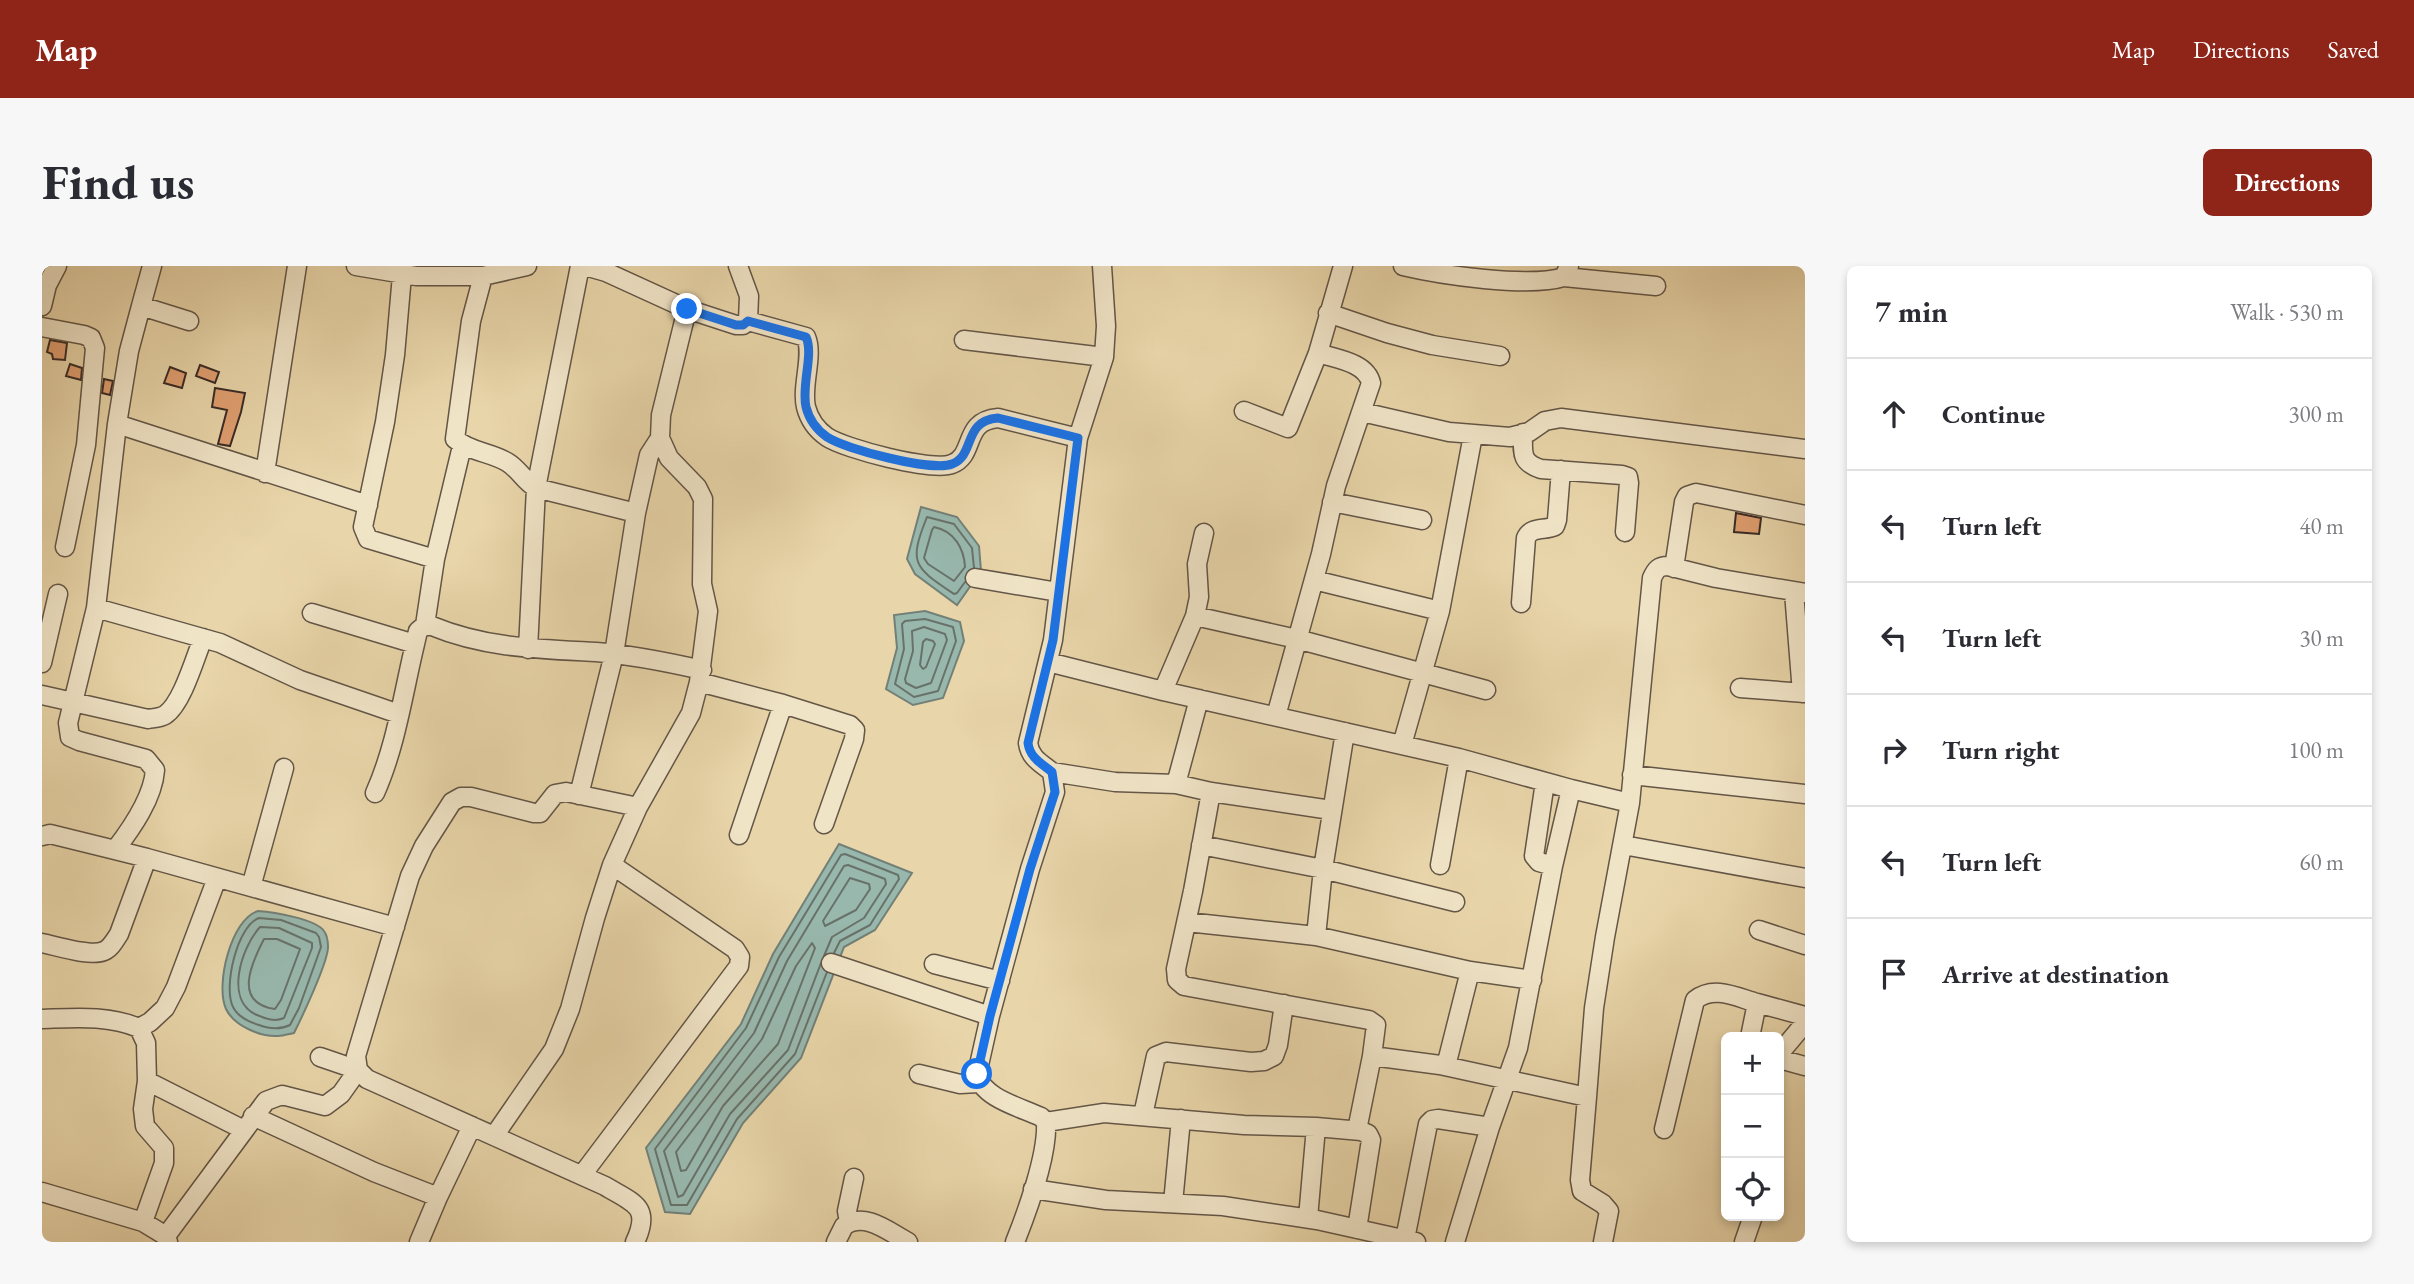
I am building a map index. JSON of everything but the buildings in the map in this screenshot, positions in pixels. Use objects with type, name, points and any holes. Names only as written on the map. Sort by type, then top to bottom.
[{"type":"street","points":[[42,306],[45,284],[57,266]]},
{"type":"street","points":[[115,850],[129,832],[154,782],[155,770],[146,759],[70,737],[68,723],[96,608],[117,424],[129,351],[152,266]]},
{"type":"street","points":[[265,473],[297,266]]},
{"type":"street","points":[[356,266],[402,275],[428,271],[484,276],[527,266]]},
{"type":"street","points":[[528,649],[536,488],[582,266],[606,272],[687,309],[743,325],[748,321],[750,296],[738,266]]},
{"type":"street","points":[[1102,266],[1106,326],[1104,357],[1078,438],[1053,640],[1028,743],[1029,751],[1034,759],[1052,772],[1115,782],[1176,784],[1331,810]]},
{"type":"street","points":[[1244,411],[1288,428],[1318,353],[1343,266]]},
{"type":"street","points":[[1403,266],[1467,277],[1550,281],[1567,272],[1656,286]]},
{"type":"street","points":[[402,275],[385,422],[363,527],[368,539],[435,559]]},
{"type":"street","points":[[484,276],[471,321],[455,439],[462,446],[505,460],[516,468],[524,481],[536,488],[636,513]]},
{"type":"street","points":[[141,306],[189,321]]},
{"type":"street","points":[[494,1136],[554,1049],[570,1009],[612,866],[638,807],[691,713],[701,676],[708,611],[702,584],[703,499],[697,487],[669,458],[660,438],[661,415],[687,309]]},
{"type":"street","points":[[1328,313],[1432,345],[1500,356]]},
{"type":"street","points":[[748,321],[806,337],[806,407],[812,423],[827,437],[841,444],[900,461],[941,466],[956,462],[963,455],[977,425],[986,419],[998,418],[1078,438]]},
{"type":"street","points":[[42,327],[84,335],[91,338],[96,348],[86,445],[65,547]]},
{"type":"street","points":[[964,340],[1104,357]]},
{"type":"street","points":[[1276,716],[1314,580],[1336,486],[1371,383],[1369,375],[1363,369],[1318,353]]},
{"type":"street","points":[[1362,412],[1473,435],[1510,437],[1529,432],[1545,421],[1560,418],[1805,449]]},
{"type":"street","points":[[117,424],[368,505]]},
{"type":"street","points":[[1523,433],[1523,453],[1526,461],[1541,469],[1628,477],[1625,532]]},
{"type":"street","points":[[1402,745],[1440,611],[1473,435]]},
{"type":"street","points":[[579,795],[614,654],[636,513],[649,455],[660,438]]},
{"type":"street","points":[[375,793],[383,774],[399,714],[418,631],[425,625],[435,559],[462,446]]},
{"type":"street","points":[[1521,604],[1526,538],[1528,533],[1534,530],[1555,526],[1561,470]]},
{"type":"street","points":[[1674,568],[1687,496],[1696,493],[1805,515]]},
{"type":"street","points":[[1332,502],[1422,520]]},
{"type":"street","points":[[1163,691],[1195,616],[1199,597],[1197,564],[1204,533]]},
{"type":"street","points":[[1603,1242],[1609,1211],[1582,1191],[1580,1180],[1594,1008],[1630,803],[1652,578],[1655,570],[1661,566],[1800,592],[1803,693],[1740,688]]},
{"type":"street","points":[[975,578],[1058,592]]},
{"type":"street","points":[[1314,580],[1440,611]]},
{"type":"street","points":[[42,663],[58,594]]},
{"type":"street","points":[[96,608],[203,638],[252,656],[300,680],[399,714]]},
{"type":"street","points":[[312,613],[415,644]]},
{"type":"street","points":[[1195,616],[1297,639],[1486,690]]},
{"type":"street","points":[[425,625],[489,644],[659,660],[850,725],[855,730],[854,739],[824,824]]},
{"type":"street","points":[[42,695],[148,719],[163,717],[172,709],[203,638]]},
{"type":"street","points":[[1048,662],[1459,758],[1630,803]]},
{"type":"street","points":[[1176,784],[1199,699]]},
{"type":"street","points":[[738,835],[783,704]]},
{"type":"street","points":[[1316,936],[1331,810],[1345,732]]},
{"type":"street","points":[[1440,864],[1459,758]]},
{"type":"street","points":[[251,887],[284,768]]},
{"type":"street","points":[[1015,1242],[1033,1189],[1047,1131],[1046,1122],[1041,1117],[986,1091],[979,1083],[979,1061],[1030,869],[1055,792],[1052,772]]},
{"type":"street","points":[[1632,775],[1805,794]]},
{"type":"street","points":[[1545,782],[1534,856],[1539,862],[1553,866]]},
{"type":"street","points":[[1455,1242],[1490,1127],[1518,1048],[1553,866],[1571,789]]},
{"type":"street","points":[[42,1192],[143,1222],[167,1239],[266,1101],[282,1095],[326,1105],[341,1094],[358,1070],[356,1056],[410,876],[424,846],[452,802],[461,797],[471,797],[534,813],[544,809],[555,794],[566,792],[638,807]]},
{"type":"street","points":[[1211,792],[1176,969],[1177,980],[1184,986],[1368,1020],[1377,1025],[1357,1130]]},
{"type":"street","points":[[42,836],[50,834],[147,858],[395,927]]},
{"type":"street","points":[[1201,845],[1323,869],[1455,902]]},
{"type":"street","points":[[1623,845],[1805,878]]},
{"type":"street","points":[[42,943],[88,952],[103,951],[112,944],[119,934],[147,858]]},
{"type":"street","points":[[582,1175],[738,966],[740,957],[735,949],[612,866]]},
{"type":"street","points":[[139,1028],[165,1008],[176,987],[218,878]]},
{"type":"street","points":[[1186,922],[1316,936],[1470,971],[1532,980]]},
{"type":"street","points":[[1759,930],[1805,945]]},
{"type":"street","points":[[831,962],[990,1016]]},
{"type":"street","points":[[934,964],[1000,981]]},
{"type":"street","points":[[1446,1066],[1470,971]]},
{"type":"street","points":[[1664,1129],[1695,1000],[1704,993],[1720,992],[1805,1016]]},
{"type":"street","points":[[1751,1032],[1757,1003]]},
{"type":"street","points":[[1143,1115],[1156,1056],[1166,1052],[1251,1062],[1264,1061],[1274,1056],[1278,1045],[1284,1004]]},
{"type":"street","points":[[42,1019],[86,1017],[123,1022],[139,1028],[146,1043],[147,1081],[143,1110],[145,1126],[164,1148],[164,1163],[143,1222]]},
{"type":"street","points":[[1784,1050],[1805,1023]]},
{"type":"street","points":[[1372,1056],[1446,1066],[1587,1097]]},
{"type":"street","points":[[320,1057],[358,1070],[367,1079],[582,1175],[636,1204],[643,1226],[635,1242]]},
{"type":"street","points":[[1784,1059],[1805,1066]]},
{"type":"street","points":[[919,1074],[960,1084],[979,1083]]},
{"type":"street","points":[[147,1081],[438,1197]]},
{"type":"street","points":[[1046,1122],[1104,1113],[1244,1125],[1357,1130],[1368,1134],[1371,1140],[1357,1229]]},
{"type":"street","points":[[1173,1203],[1181,1119]]},
{"type":"street","points":[[1033,1189],[1106,1200],[1223,1206],[1308,1218],[1411,1241],[1428,1124],[1438,1119],[1490,1127]]},
{"type":"street","points":[[419,1242],[472,1126]]},
{"type":"street","points":[[1308,1218],[1316,1127]]},
{"type":"street","points":[[849,1222],[847,1211],[855,1178]]},
{"type":"street","points":[[836,1242],[841,1230],[849,1222],[859,1220],[871,1222],[908,1242]]},
{"type":"street","points":[[1744,1242],[1751,1221]]},
{"type":"water","points":[[921,507],[957,517],[979,546],[981,571],[957,605],[915,574],[907,559]]},
{"type":"water","points":[[925,611],[960,622],[964,641],[943,698],[913,705],[886,689],[897,648],[894,615]]},
{"type":"water","points":[[839,844],[912,873],[875,930],[844,947],[801,1058],[743,1123],[690,1214],[665,1212],[646,1148],[741,1024],[773,954]]},
{"type":"water","points":[[258,911],[312,923],[324,931],[327,937],[324,965],[294,1033],[271,1036],[256,1032],[235,1021],[226,1009],[223,985],[228,954],[240,926]]},
{"type":"route","points":[[687,309],[736,325],[743,325],[748,321],[806,337],[806,407],[812,423],[827,437],[841,444],[900,461],[941,466],[956,462],[963,455],[977,425],[986,419],[998,418],[1078,438],[1053,640],[1028,743],[1034,759],[1052,772],[1055,792],[1030,869],[977,1074]]}]
